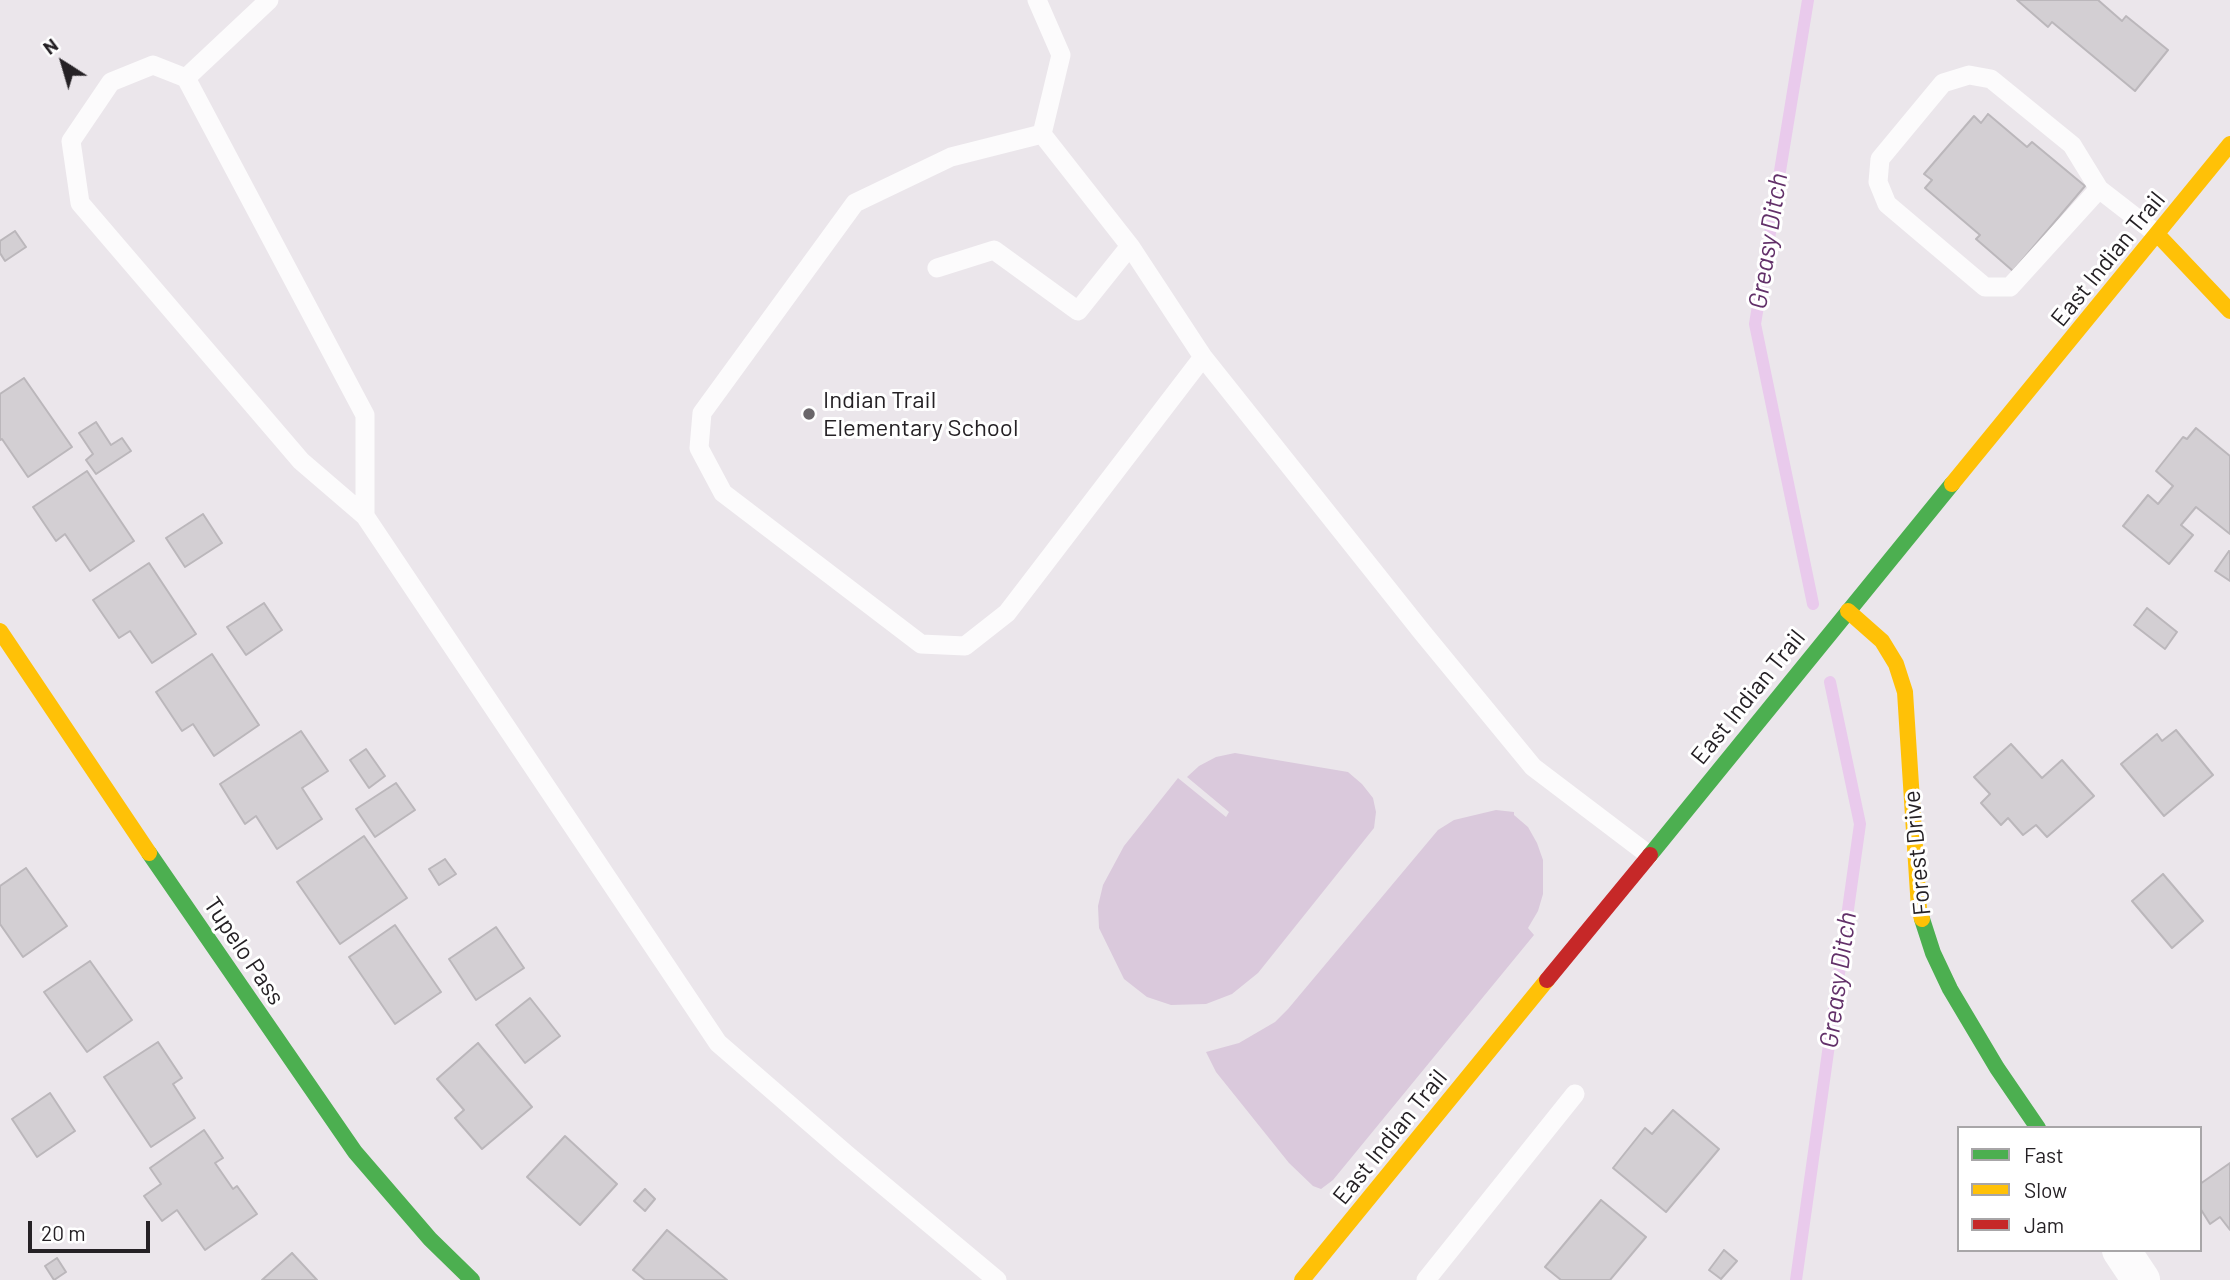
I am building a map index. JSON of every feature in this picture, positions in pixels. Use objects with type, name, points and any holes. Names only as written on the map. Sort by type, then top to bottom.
[{"type":"street","name":"East Indian Trail","points":[[1302,1280],[2230,144]]},
{"type":"street","points":[[2157,234],[2230,311]]},
{"type":"street","name":"Forest Drive","points":[[1848,611],[1882,641],[1896,664],[1905,692],[1919,909],[1933,953],[1956,1000],[2037,1126]]},
{"type":"street","name":"Tupelo Pass","points":[[0,631],[224,964],[355,1152],[430,1238],[472,1280]]},
{"type":"street","points":[[2122,1252],[2141,1280]]},
{"type":"lane","points":[[187,78],[269,0]]},
{"type":"lane","points":[[1037,0],[1061,55],[1042,134]]},
{"type":"lane","points":[[365,516],[365,415],[187,78],[153,65],[111,82],[71,141],[80,203],[300,461],[365,516],[718,1043],[997,1280]]},
{"type":"lane","points":[[2099,189],[2010,287],[1985,287],[1887,204],[1878,183],[1880,159],[1943,83],[1969,75],[1990,79],[2071,145],[2099,189],[2157,234]]},
{"type":"lane","points":[[1042,134],[1130,246],[1203,356],[1533,767],[1649,855]]},
{"type":"lane","points":[[1042,134],[951,158],[855,204],[702,413],[699,449],[723,493],[921,644],[965,646],[1007,614],[1203,356]]},
{"type":"lane","points":[[937,268],[994,250],[1078,311],[1130,246]]},
{"type":"lane","points":[[1426,1280],[1576,1094]]},
{"type":"shaded area","points":[[1235,753],[1348,772],[1373,798],[1376,812],[1374,828],[1258,973],[1232,994],[1206,1004],[1171,1005],[1147,997],[1124,979],[1099,928],[1098,906],[1103,885],[1124,846],[1178,778],[1226,817],[1229,812],[1187,777],[1199,766],[1216,757]]},
{"type":"shaded area","points":[[1496,810],[1514,812],[1528,827],[1543,860],[1543,894],[1538,911],[1528,928],[1534,935],[1333,1180],[1321,1189],[1313,1186],[1289,1163],[1216,1072],[1206,1052],[1239,1043],[1275,1022],[1438,830],[1454,820]]},
{"type":"building","points":[[2017,0],[2098,0],[2122,21],[2126,16],[2168,50],[2135,91],[2052,22],[2048,27]]},
{"type":"building","points":[[1988,114],[2027,147],[2032,142],[2085,186],[2013,271],[1976,239],[1980,235],[1925,188],[1932,180],[1924,174],[1974,116],[1981,123]]},
{"type":"building","points":[[15,231],[26,247],[5,261],[0,253],[0,241]]},
{"type":"building","points":[[24,378],[72,447],[28,477],[2,439],[0,440],[0,394]]},
{"type":"building","points":[[96,422],[111,445],[122,438],[131,451],[96,474],[86,460],[93,454],[79,433]]},
{"type":"building","points":[[2196,428],[2230,456],[2230,534],[2196,507],[2181,525],[2193,535],[2169,564],[2123,526],[2148,495],[2158,504],[2173,486],[2156,471],[2183,437],[2187,439]]},
{"type":"building","points":[[87,471],[134,541],[90,571],[65,534],[56,541],[33,507]]},
{"type":"building","points":[[203,514],[222,543],[185,567],[166,538]]},
{"type":"building","points":[[2230,552],[2230,581],[2215,571]]},
{"type":"building","points":[[149,563],[196,634],[152,663],[130,631],[119,638],[93,600]]},
{"type":"building","points":[[264,603],[282,630],[246,655],[227,627]]},
{"type":"building","points":[[2147,608],[2177,632],[2165,649],[2134,625]]},
{"type":"building","points":[[212,654],[259,725],[214,756],[193,724],[182,731],[156,692]]},
{"type":"building","points":[[2176,730],[2213,775],[2164,816],[2121,764],[2157,734],[2162,741]]},
{"type":"building","points":[[301,731],[328,771],[302,788],[322,819],[277,849],[256,816],[245,824],[220,784]]},
{"type":"building","points":[[2011,744],[2042,778],[2062,760],[2094,796],[2047,837],[2036,825],[2023,835],[2008,818],[2001,825],[1981,803],[1990,794],[1974,777]]},
{"type":"building","points":[[366,749],[385,776],[369,788],[350,760]]},
{"type":"building","points":[[396,783],[415,810],[375,837],[356,809]]},
{"type":"building","points":[[364,836],[407,898],[340,944],[297,882]]},
{"type":"building","points":[[445,859],[456,874],[439,885],[429,869]]},
{"type":"building","points":[[26,868],[67,926],[23,957],[0,924],[0,886]]},
{"type":"building","points":[[2163,874],[2203,921],[2172,948],[2132,901]]},
{"type":"building","points":[[395,925],[441,992],[395,1024],[349,957]]},
{"type":"building","points":[[496,927],[524,968],[476,1000],[449,959]]},
{"type":"building","points":[[90,961],[132,1020],[87,1052],[44,992]]},
{"type":"building","points":[[530,998],[560,1036],[525,1063],[496,1025]]},
{"type":"building","points":[[158,1042],[182,1078],[173,1084],[195,1118],[151,1147],[104,1077]]},
{"type":"building","points":[[478,1043],[532,1107],[482,1149],[455,1118],[464,1110],[437,1079]]},
{"type":"building","points":[[50,1093],[75,1131],[37,1157],[12,1119]]},
{"type":"building","points":[[1673,1110],[1719,1149],[1666,1212],[1613,1168],[1645,1128],[1652,1134]]},
{"type":"building","points":[[204,1130],[223,1158],[215,1163],[233,1189],[237,1186],[257,1214],[205,1250],[177,1210],[162,1221],[144,1196],[161,1184],[150,1168]]},
{"type":"building","points":[[565,1136],[617,1184],[580,1225],[527,1177]]},
{"type":"building","points":[[2230,1163],[2230,1230],[2220,1217],[2210,1224],[2202,1211],[2202,1183]]},
{"type":"building","points":[[645,1189],[655,1199],[645,1211],[634,1201]]},
{"type":"building","points":[[1601,1200],[1646,1237],[1610,1280],[1561,1280],[1545,1267]]},
{"type":"building","points":[[667,1230],[727,1280],[645,1280],[633,1270]]},
{"type":"building","points":[[1724,1250],[1737,1261],[1721,1279],[1709,1270]]},
{"type":"building","points":[[292,1253],[317,1280],[262,1280]]},
{"type":"building","points":[[57,1258],[66,1272],[54,1280],[45,1266]]},
{"type":"waterway","name":"Greasy Ditch","points":[[1808,0],[1755,324],[1813,604]]},
{"type":"waterway","name":"Greasy Ditch","points":[[1796,1280],[1860,824],[1830,682]]},
{"type":"traffic: fast","points":[[1650,855],[1952,484]]},
{"type":"traffic: fast","points":[[149,853],[355,1152],[430,1239],[472,1280]]},
{"type":"traffic: fast","points":[[1922,919],[1933,953],[1950,989],[1997,1068],[2037,1126]]},
{"type":"traffic: slow","points":[[1952,484],[2230,144]]},
{"type":"traffic: slow","points":[[2157,234],[2230,311]]},
{"type":"traffic: slow","points":[[1848,611],[1882,641],[1896,664],[1905,692],[1919,909],[1922,919]]},
{"type":"traffic: slow","points":[[0,631],[149,853]]},
{"type":"traffic: slow","points":[[1302,1280],[1547,980]]},
{"type":"traffic: jam","points":[[1547,980],[1650,855]]},
{"type":"place","name":"Indian Trail Elementary School","points":[[809,414]]}]
